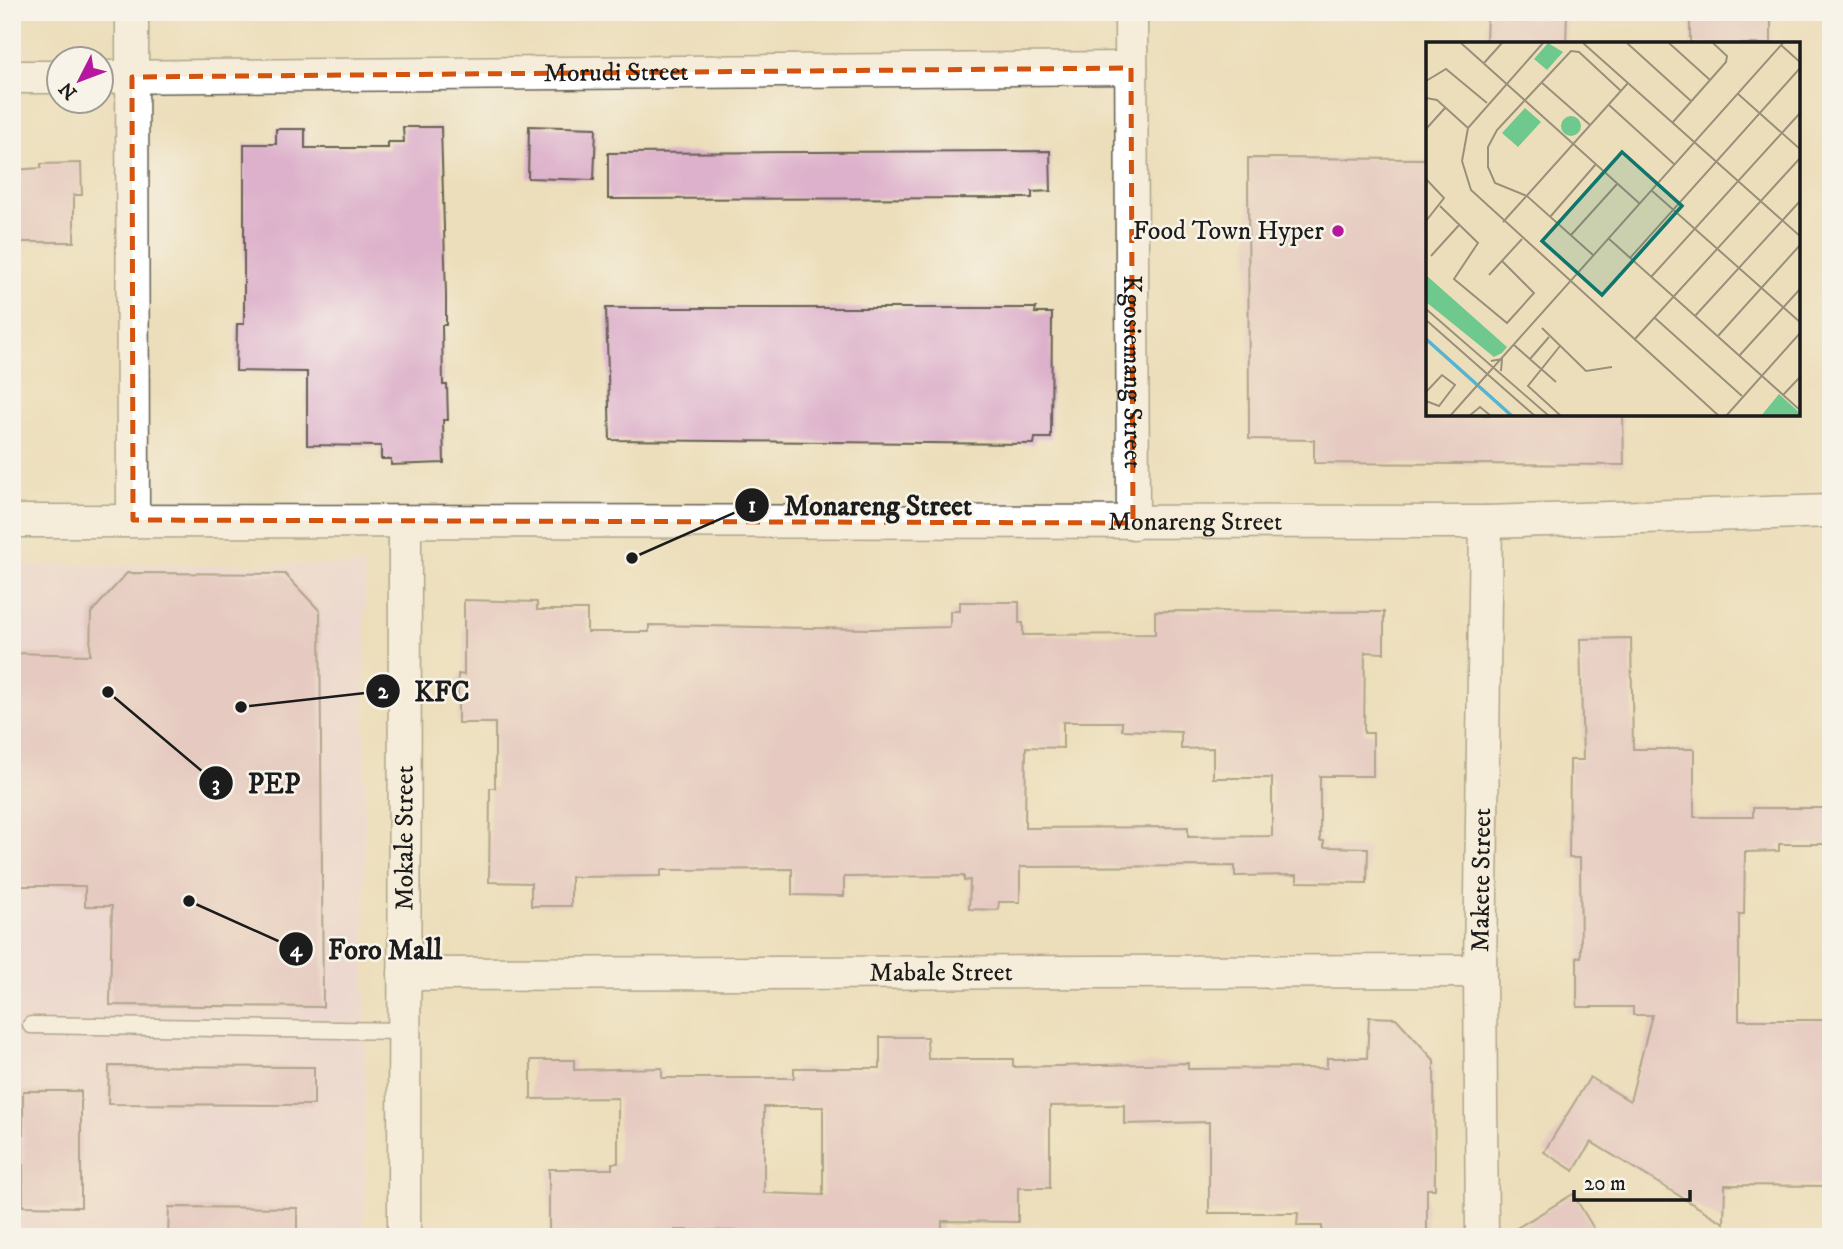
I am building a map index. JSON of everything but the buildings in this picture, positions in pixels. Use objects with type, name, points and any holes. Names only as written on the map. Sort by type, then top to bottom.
[{"type":"street","points":[[132,12],[117,77],[133,520]]},
{"type":"street","name":"Kgosiemang Street","points":[[1131,12],[1133,523]]},
{"type":"street","name":"Morudi Street","points":[[117,77],[1131,68]]},
{"type":"street","points":[[12,77],[46,77]]},
{"type":"street","name":"Monareng Street","points":[[12,521],[405,524],[1486,523],[1831,511]]},
{"type":"street","name":"Makete Street","points":[[1482,1237],[1480,971],[1486,523]]},
{"type":"street","name":"Mokale Street","points":[[404,1237],[405,524]]},
{"type":"street","name":"Mabale Street","points":[[404,974],[1480,971]]},
{"type":"lane","points":[[31,1025],[403,1031]]},
{"type":"highlighted area","points":[[1131,68],[1133,523],[133,520],[132,77]]},
{"type":"shaded area","points":[[12,565],[365,565],[365,1237],[12,1237]]},
{"type":"place","name":"Food Town Hyper","points":[[1338,231]]},
{"type":"place","name":"Monareng Street","points":[[632,558]]},
{"type":"place","name":"PEP","points":[[108,692]]},
{"type":"place","name":"KFC","points":[[241,707]]},
{"type":"place","name":"Foro Mall","points":[[189,901]]}]
